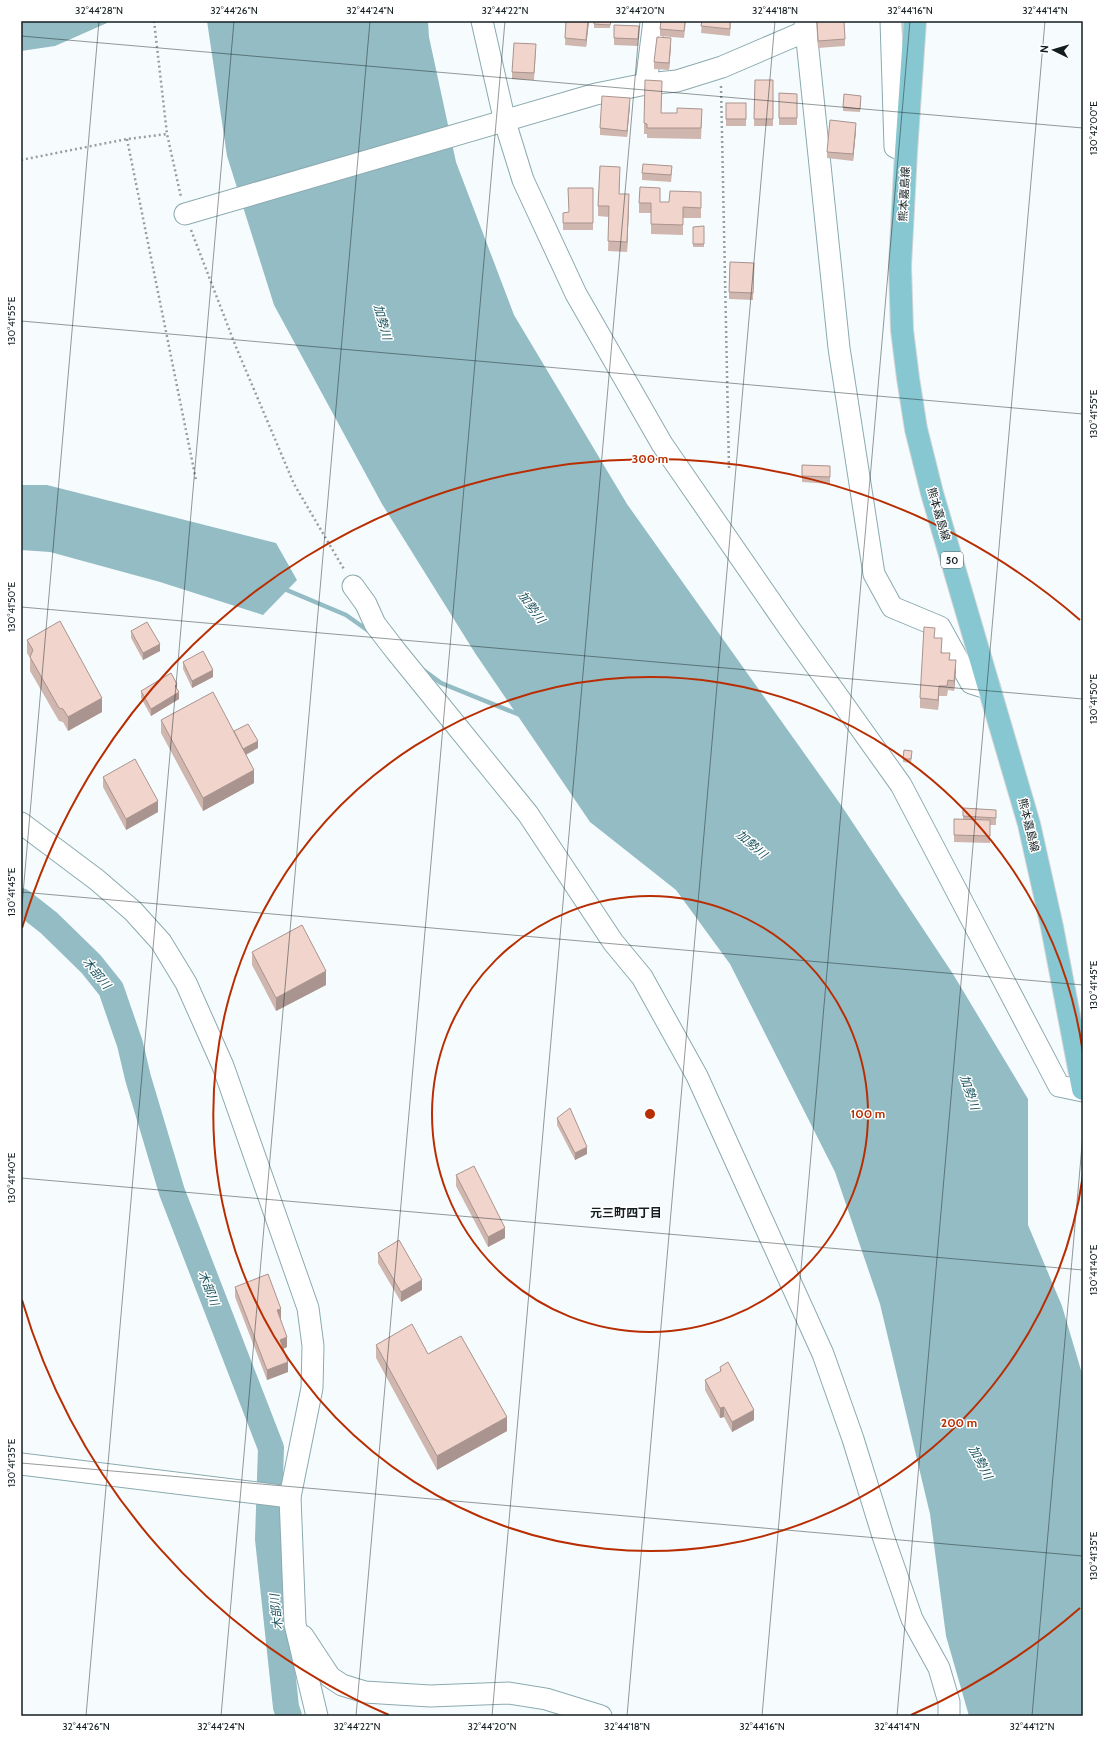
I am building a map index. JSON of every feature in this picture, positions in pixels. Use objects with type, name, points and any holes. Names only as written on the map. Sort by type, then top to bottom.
[{"type":"main road","name":"熊本嘉島線","points":[[915,21],[900,266],[902,330],[916,429],[932,494],[1029,824],[1052,927],[1083,1090]]},
{"type":"street","points":[[482,21],[505,122],[523,180],[576,294],[662,444],[789,628],[901,785],[1059,1086],[1083,1090]]},
{"type":"street","points":[[646,84],[654,21]]},
{"type":"street","points":[[891,21],[895,147],[906,152]]},
{"type":"street","points":[[185,214],[505,122],[596,94],[646,84],[677,81],[722,67],[809,24],[839,348],[874,574],[892,607],[940,626],[971,683],[990,689]]},
{"type":"street","points":[[353,586],[366,604],[376,624],[395,650],[528,814],[613,942],[642,977],[697,1076],[823,1354],[853,1439],[882,1536],[912,1619],[939,1668],[949,1702],[949,1716]]},
{"type":"street","points":[[21,823],[97,880],[133,911],[161,942],[186,983],[223,1066],[308,1308],[313,1346],[312,1388],[284,1496],[295,1624],[317,1716]]},
{"type":"street","points":[[21,1464],[130,1476],[249,1493],[284,1496]]},
{"type":"street","points":[[295,1624],[330,1677],[342,1686],[365,1692],[408,1695],[509,1693],[546,1699],[601,1716]]},
{"type":"street","points":[[509,1693],[551,1716]]},
{"type":"path","points":[[154,21],[167,134],[185,214],[236,347],[294,484],[353,586]]},
{"type":"path","points":[[722,67],[721,93],[729,469]]},
{"type":"path","points":[[21,160],[126,139],[167,134]]},
{"type":"path","points":[[126,139],[196,480]]},
{"type":"water","points":[[21,21],[107,21],[107,23],[55,46],[21,51]]},
{"type":"water","name":"加勢川","points":[[207,21],[428,21],[429,37],[456,162],[514,315],[627,504],[841,805],[953,974],[1028,1099],[1028,1225],[1062,1306],[1083,1377],[1083,1716],[969,1716],[946,1636],[930,1514],[880,1304],[835,1172],[730,964],[676,890],[590,822],[475,653],[382,504],[274,305],[227,156]]},
{"type":"water","points":[[21,485],[47,485],[276,543],[297,580],[263,615],[160,582],[50,552],[21,550]]},
{"type":"building","points":[[566,21],[588,21],[586,40],[565,38]]},
{"type":"building","points":[[594,21],[611,21],[610,25],[594,24]]},
{"type":"building","points":[[661,21],[685,21],[684,31],[660,29]]},
{"type":"building","points":[[702,21],[730,21],[730,29],[701,26]]},
{"type":"building","points":[[817,21],[844,21],[845,39],[818,41]]},
{"type":"building","points":[[614,25],[639,26],[638,39],[614,38]]},
{"type":"building","points":[[657,37],[671,38],[669,63],[654,62]]},
{"type":"building","points":[[514,43],[536,44],[534,73],[512,72]]},
{"type":"building","points":[[645,80],[662,81],[661,113],[677,113],[677,108],[702,109],[701,128],[647,128],[647,124],[644,123]]},
{"type":"building","points":[[755,80],[773,80],[773,119],[754,119]]},
{"type":"building","points":[[779,93],[797,94],[797,118],[779,118]]},
{"type":"building","points":[[844,94],[861,96],[860,109],[843,107]]},
{"type":"building","points":[[602,96],[630,98],[627,131],[600,128]]},
{"type":"building","points":[[726,103],[746,103],[746,119],[726,119]]},
{"type":"building","points":[[830,120],[856,123],[853,154],[827,152]]},
{"type":"building","points":[[643,164],[672,166],[671,175],[642,173]]},
{"type":"building","points":[[600,166],[620,167],[619,194],[629,194],[627,242],[608,241],[609,206],[598,206]]},
{"type":"building","points":[[640,187],[660,188],[660,202],[669,202],[670,191],[701,192],[701,208],[683,207],[683,225],[651,224],[651,203],[639,203]]},
{"type":"building","points":[[568,188],[593,188],[593,223],[563,223],[563,213],[569,212]]},
{"type":"building","points":[[704,226],[704,244],[693,244],[693,227]]},
{"type":"building","points":[[730,262],[754,263],[753,293],[729,292]]},
{"type":"building","points":[[802,465],[830,466],[830,477],[802,476]]},
{"type":"building","points":[[60,621],[102,698],[68,717],[63,709],[59,708],[30,657],[33,650],[27,640]]},
{"type":"building","points":[[147,622],[160,644],[143,653],[131,631]]},
{"type":"building","points":[[924,627],[935,628],[934,638],[942,638],[941,653],[950,653],[949,660],[956,660],[954,681],[948,680],[947,686],[939,686],[938,700],[920,698]]},
{"type":"building","points":[[203,651],[213,670],[192,681],[183,662]]},
{"type":"building","points":[[171,673],[177,684],[175,686],[179,692],[151,709],[141,691]]},
{"type":"building","points":[[213,692],[254,770],[203,798],[161,720]]},
{"type":"building","points":[[248,724],[258,741],[243,749],[234,731]]},
{"type":"building","points":[[904,750],[912,751],[911,759],[903,759]]},
{"type":"building","points":[[135,759],[158,801],[126,819],[103,777]]},
{"type":"building","points":[[963,808],[996,810],[996,818],[963,816]]},
{"type":"building","points":[[954,819],[990,820],[990,836],[954,835]]},
{"type":"building","points":[[302,925],[326,971],[276,998],[252,952]]},
{"type":"building","points":[[570,1108],[587,1147],[575,1153],[557,1118]]},
{"type":"building","points":[[474,1166],[505,1228],[488,1237],[456,1175]]},
{"type":"building","points":[[399,1240],[422,1280],[401,1292],[378,1253]]},
{"type":"building","points":[[268,1274],[281,1309],[277,1310],[287,1337],[280,1340],[288,1362],[267,1370],[235,1287]]},
{"type":"building","points":[[412,1324],[428,1354],[461,1336],[507,1417],[437,1456],[376,1345]]},
{"type":"building","points":[[728,1362],[754,1410],[732,1422],[724,1407],[720,1408],[705,1380],[721,1371],[720,1367]]},
{"type":"waterway","points":[[282,588],[346,615],[370,632]]},
{"type":"waterway","points":[[422,669],[441,683],[520,715]]},
{"type":"waterway","name":"木部川","points":[[21,901],[49,923],[91,964],[111,989],[130,1044],[138,1078],[172,1192],[271,1448],[268,1539],[286,1707],[289,1716]]},
{"type":"district","name":"元三町四丁目","points":[[626,1212]]}]
